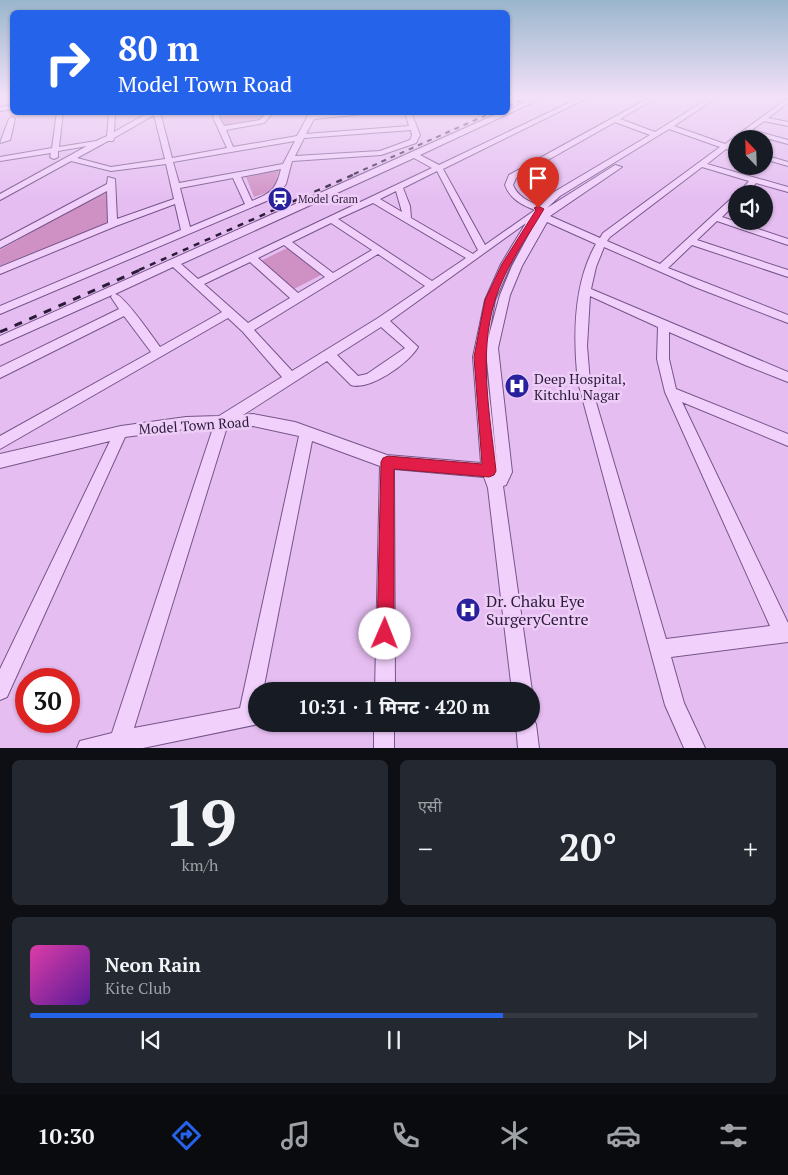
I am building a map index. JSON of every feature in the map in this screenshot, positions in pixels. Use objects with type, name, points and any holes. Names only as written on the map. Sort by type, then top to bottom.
[{"type":"street","points":[[0,141],[6,140],[7,133]]},
{"type":"street","points":[[52,169],[57,133]]},
{"type":"street","points":[[108,140],[109,133]]},
{"type":"street","points":[[0,197],[120,133]]},
{"type":"street","points":[[162,133],[186,230]]},
{"type":"street","points":[[223,133],[231,150]]},
{"type":"street","points":[[0,310],[277,191],[282,184],[287,162],[302,133]]},
{"type":"street","points":[[176,186],[236,175],[373,142],[389,133]]},
{"type":"street","points":[[373,142],[381,153],[413,141],[416,137],[415,133]]},
{"type":"street","points":[[0,341],[462,133]]},
{"type":"street","points":[[198,283],[512,133]]},
{"type":"street","points":[[591,133],[512,177],[509,184],[514,195],[542,213],[600,243],[788,319]]},
{"type":"street","points":[[650,133],[656,135]]},
{"type":"street","points":[[521,682],[496,488],[489,471],[479,357],[490,300],[506,264],[556,194],[661,133]]},
{"type":"street","points":[[120,740],[222,421],[290,377],[329,356],[473,258],[530,216],[542,213],[664,133]]},
{"type":"street","points":[[686,133],[728,147]]},
{"type":"street","points":[[72,159],[111,169],[300,137],[373,142]]},
{"type":"street","points":[[773,138],[788,142]]},
{"type":"street","points":[[0,160],[108,140]]},
{"type":"street","points":[[695,748],[675,706],[584,382],[580,339],[585,290],[600,243],[606,235],[700,164],[728,150]]},
{"type":"street","points":[[414,155],[439,168],[483,251]]},
{"type":"street","points":[[773,160],[788,164]]},
{"type":"street","points":[[700,164],[788,190]]},
{"type":"street","points":[[111,169],[113,224]]},
{"type":"street","points":[[236,175],[249,204]]},
{"type":"street","points":[[750,185],[754,181]]},
{"type":"street","points":[[0,246],[112,185]]},
{"type":"street","points":[[399,187],[408,218]]},
{"type":"street","points":[[0,193],[11,191]]},
{"type":"street","points":[[373,199],[473,258]]},
{"type":"street","points":[[0,271],[113,224],[179,200]]},
{"type":"street","points":[[661,269],[728,208]]},
{"type":"street","points":[[496,488],[505,472],[492,348],[505,295],[542,213]]},
{"type":"street","points":[[717,218],[788,242]]},
{"type":"street","points":[[332,219],[431,286]]},
{"type":"street","points":[[690,241],[788,274]]},
{"type":"street","points":[[286,242],[332,277]]},
{"type":"street","points":[[247,329],[379,250]]},
{"type":"street","points":[[251,258],[297,298]]},
{"type":"street","points":[[174,263],[247,329],[290,377]]},
{"type":"street","points":[[585,290],[749,362],[788,377]]},
{"type":"street","points":[[116,297],[158,353]]},
{"type":"street","points":[[0,373],[126,310]]},
{"type":"street","points":[[0,443],[230,313]]},
{"type":"street","points":[[329,356],[355,381],[370,379],[409,352],[412,347],[382,321]]},
{"type":"street","points":[[660,650],[786,633],[672,392],[662,361],[664,324]]},
{"type":"street","points":[[672,392],[788,440]]},
{"type":"street","name":"Model Town Road","points":[[0,462],[53,446],[121,432],[222,421],[253,420],[307,432],[388,462],[505,472]]},
{"type":"street","points":[[0,690],[121,432]]},
{"type":"street","points":[[258,682],[307,432]]},
{"type":"street","points":[[385,682],[388,462]]},
{"type":"street","points":[[89,747],[248,716]]},
{"type":"street","points":[[384,732],[384,748]]},
{"type":"street","points":[[527,732],[529,748]]},
{"type":"shaded area","points":[[279,170],[274,190],[254,197],[246,177]]},
{"type":"shaded area","points":[[107,190],[107,223],[0,266],[0,250]]},
{"type":"shaded area","points":[[289,247],[323,274],[294,289],[261,261]]},
{"type":"railway","points":[[354,174],[446,133]]},
{"type":"railway","points":[[139,270],[357,173]]},
{"type":"railway","points":[[0,332],[142,269]]},
{"type":"place","name":"Model Gram","points":[[280,199]]},
{"type":"place","name":"Deep Hospital, Kitchlu Nagar","points":[[517,386]]},
{"type":"place","name":"Dr. Chaku Eye SurgeryCentre","points":[[468,610]]},
{"type":"route","points":[[385,634],[388,462],[489,471],[479,357],[490,300],[506,264],[540,209],[538,208]]}]
